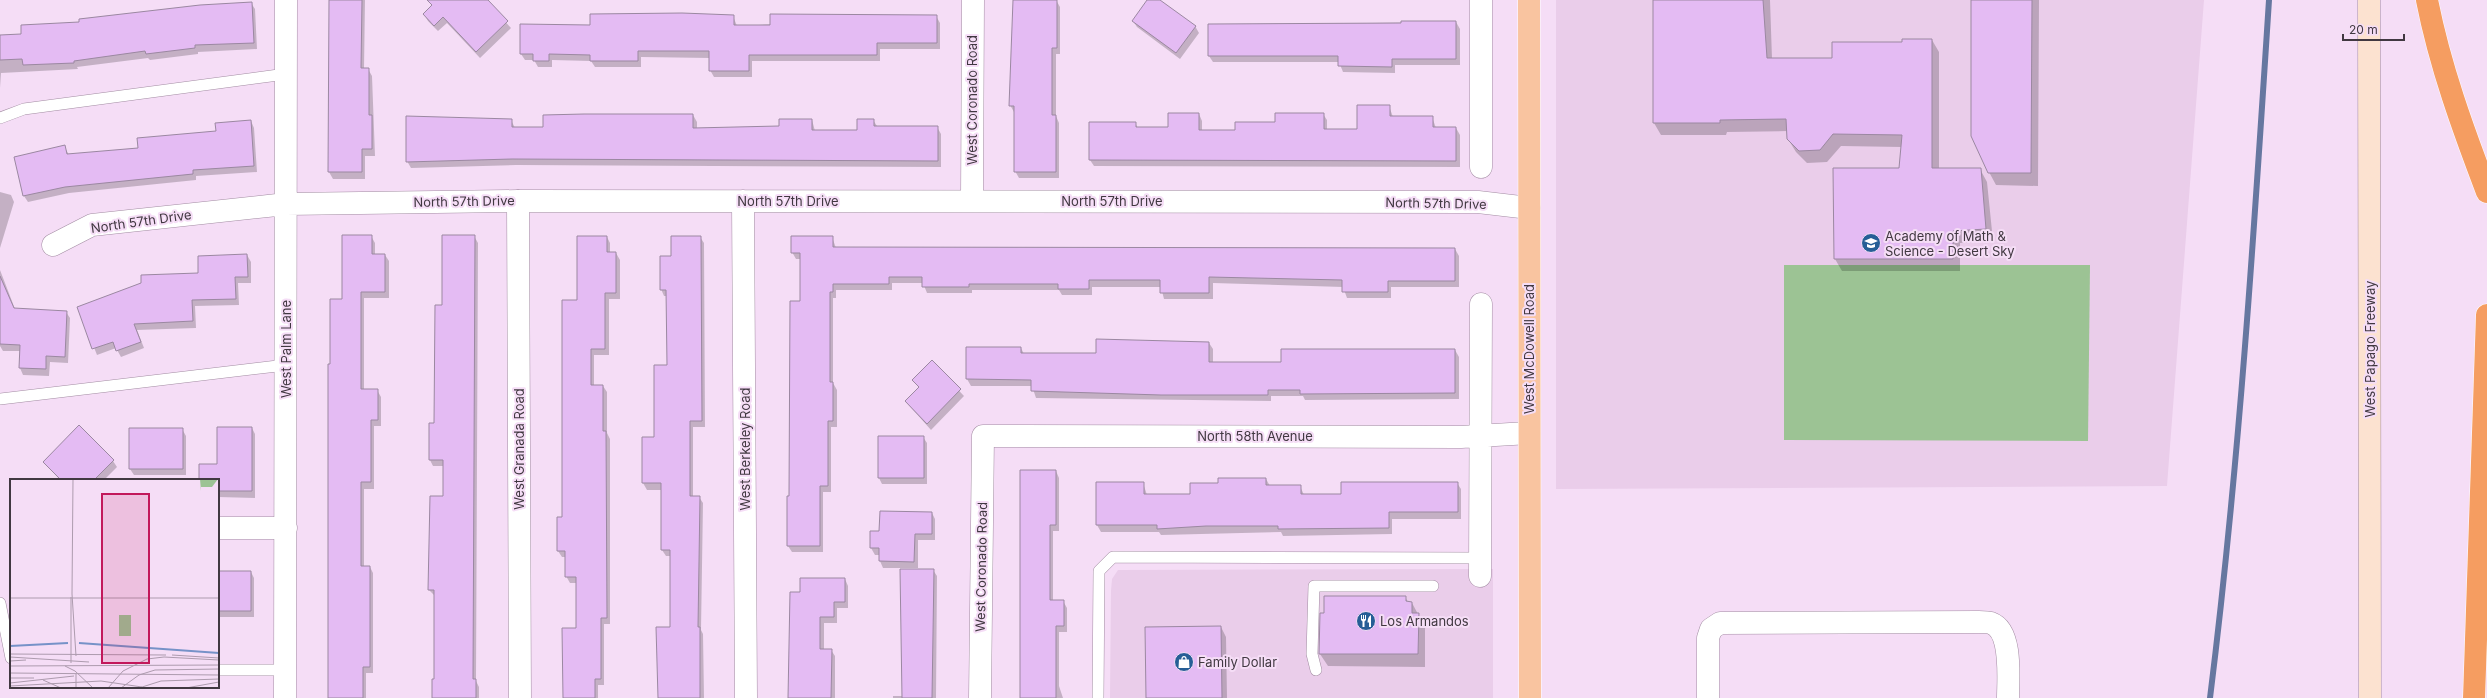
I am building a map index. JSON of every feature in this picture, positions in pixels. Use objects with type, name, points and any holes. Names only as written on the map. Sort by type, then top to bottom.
[{"type":"highway","points":[[2427,0],[2433,32],[2458,115],[2487,192]]},
{"type":"highway","points":[[2474,698],[2487,315]]},
{"type":"main road","name":"West McDowell Road","points":[[1529,0],[1528,433],[1530,698]]},
{"type":"main road","name":"West Papago Freeway","points":[[2369,0],[2370,698]]},
{"type":"street","name":"West Palm Lane","points":[[285,698],[286,0]]},
{"type":"street","name":"West Coronado Road","points":[[972,200],[973,0]]},
{"type":"street","points":[[1481,0],[1481,167]]},
{"type":"street","name":"North 57th Drive","points":[[53,245],[92,225],[286,204],[518,201],[972,200],[1478,202],[1529,208]]},
{"type":"street","name":"West Granada Road","points":[[518,201],[520,698]]},
{"type":"street","name":"West Berkeley Road","points":[[743,201],[746,698]]},
{"type":"street","points":[[1480,567],[1481,304]]},
{"type":"street","name":"North 58th Avenue","points":[[983,436],[1480,436],[1528,433]]},
{"type":"street","name":"West Coronado Road","points":[[980,698],[983,436]]},
{"type":"street","points":[[219,528],[286,528]]},
{"type":"street","points":[[1708,698],[1708,638],[1711,629],[1720,623],[1963,622],[1992,623],[1999,629],[2007,642],[2008,698]]},
{"type":"lane","points":[[0,118],[24,109],[286,74]]},
{"type":"lane","points":[[0,399],[286,365]]},
{"type":"lane","points":[[1098,698],[1099,571],[1113,557],[1480,567]]},
{"type":"lane","points":[[1316,670],[1312,654],[1314,586],[1433,586]]},
{"type":"lane","points":[[0,603],[10,653]]},
{"type":"lane","points":[[219,670],[286,670]]},
{"type":"shaded area","name":"Academy of Math & Science - Desert Sky","points":[[1556,0],[2204,0],[2167,486],[1556,489]]},
{"type":"shaded area","points":[[1493,569],[1493,698],[1110,698],[1111,591],[1112,579],[1118,570]]},
{"type":"green space","points":[[1784,265],[2090,265],[2088,441],[1784,440]]},
{"type":"building","points":[[329,0],[362,0],[361,68],[369,68],[369,115],[372,115],[372,149],[362,149],[362,172],[328,172]]},
{"type":"building","points":[[427,0],[488,0],[508,21],[476,52],[443,17],[434,26],[423,14],[432,5]]},
{"type":"building","points":[[1013,0],[1057,0],[1057,48],[1052,48],[1052,115],[1056,115],[1056,172],[1014,172],[1014,106],[1009,106]]},
{"type":"building","points":[[1147,0],[1160,0],[1196,26],[1176,53],[1132,21]]},
{"type":"building","points":[[1653,0],[1763,0],[1767,58],[1832,58],[1832,42],[1902,42],[1902,39],[1932,39],[1932,168],[1981,168],[1986,229],[1953,231],[1953,259],[1834,259],[1833,168],[1899,168],[1902,135],[1833,134],[1820,150],[1799,151],[1787,139],[1786,119],[1720,120],[1720,123],[1653,123]]},
{"type":"building","points":[[1971,0],[2032,0],[2031,173],[1988,173],[1971,136]]},
{"type":"building","points":[[252,2],[254,43],[195,45],[195,48],[146,54],[145,51],[74,61],[74,63],[23,65],[22,59],[0,60],[0,35],[21,34],[21,25],[79,22],[79,19],[200,5]]},
{"type":"building","points":[[682,13],[734,15],[734,25],[770,25],[770,14],[937,15],[937,43],[877,43],[877,55],[749,55],[749,71],[709,71],[709,51],[638,51],[638,61],[590,61],[590,55],[549,54],[549,61],[533,61],[533,54],[520,54],[520,24],[590,25],[590,14]]},
{"type":"building","points":[[1401,21],[1456,21],[1456,59],[1392,59],[1392,67],[1338,66],[1338,56],[1208,56],[1208,24],[1401,23]]},
{"type":"building","points":[[1357,105],[1390,105],[1390,116],[1433,116],[1433,127],[1456,127],[1456,161],[1089,160],[1089,122],[1136,122],[1136,127],[1168,127],[1168,113],[1199,113],[1199,130],[1235,130],[1235,122],[1275,122],[1275,113],[1324,113],[1324,129],[1357,129]]},
{"type":"building","points":[[693,114],[693,128],[779,126],[779,119],[812,119],[812,130],[857,130],[857,119],[874,119],[874,126],[938,126],[938,161],[512,159],[406,162],[406,116],[512,119],[512,127],[543,127],[543,115]]},
{"type":"building","points":[[251,120],[254,166],[193,170],[193,174],[65,187],[23,196],[14,157],[65,145],[67,154],[138,148],[137,138],[216,131],[215,123]]},
{"type":"building","points":[[342,235],[372,235],[372,254],[385,254],[385,292],[361,292],[361,389],[378,389],[378,420],[371,420],[371,482],[361,482],[361,566],[370,566],[370,667],[363,667],[363,698],[328,698],[328,364],[330,364],[330,299],[342,299]]},
{"type":"building","points":[[442,235],[475,235],[473,679],[476,679],[476,698],[432,698],[432,679],[434,679],[434,590],[428,590],[430,496],[443,496],[443,460],[429,460],[429,423],[434,423],[435,305],[442,305]]},
{"type":"building","points":[[577,236],[607,236],[607,252],[616,252],[616,293],[605,293],[605,349],[591,349],[591,385],[603,385],[603,431],[606,431],[607,618],[601,618],[601,679],[595,679],[595,698],[563,698],[562,628],[576,628],[576,577],[565,577],[565,551],[557,551],[557,517],[562,517],[562,300],[577,300]]},
{"type":"building","points":[[671,236],[701,236],[702,421],[690,421],[690,496],[700,496],[698,627],[700,627],[700,698],[658,698],[656,627],[670,627],[670,550],[661,550],[661,483],[642,483],[642,437],[654,437],[654,365],[667,365],[666,290],[660,290],[660,256],[671,256]]},
{"type":"building","points":[[791,236],[833,236],[833,247],[1455,248],[1455,281],[1388,281],[1388,292],[1342,292],[1342,280],[1209,277],[1209,293],[1160,293],[1160,280],[1089,280],[1089,289],[1058,289],[1058,284],[969,284],[969,287],[922,287],[922,277],[889,277],[889,284],[833,284],[833,292],[830,292],[830,382],[833,382],[833,421],[828,421],[828,486],[820,486],[820,546],[787,546],[787,496],[789,496],[790,301],[800,301],[800,253],[791,253]]},
{"type":"building","points":[[247,254],[248,277],[235,277],[236,299],[192,300],[193,321],[134,324],[141,342],[116,351],[113,342],[92,349],[77,307],[141,283],[141,275],[198,273],[198,256]]},
{"type":"building","points":[[0,276],[14,308],[67,311],[65,357],[46,356],[46,369],[19,368],[20,345],[0,344]]},
{"type":"building","points":[[1096,339],[1209,342],[1209,362],[1281,362],[1281,349],[1455,349],[1455,393],[1300,394],[1300,390],[1268,390],[1268,395],[1161,395],[1031,391],[1031,380],[966,379],[966,347],[1021,347],[1021,353],[1096,353]]},
{"type":"building","points":[[932,360],[961,389],[927,424],[905,401],[919,387],[912,380]]},
{"type":"building","points":[[79,425],[114,460],[95,479],[60,479],[43,462]]},
{"type":"building","points":[[217,427],[252,427],[252,491],[219,491],[219,479],[199,479],[199,464],[217,464]]},
{"type":"building","points":[[129,428],[183,428],[183,469],[129,469]]},
{"type":"building","points":[[878,436],[924,436],[924,478],[878,478]]},
{"type":"building","points":[[1020,470],[1056,470],[1056,525],[1050,525],[1050,600],[1064,600],[1064,626],[1056,626],[1056,698],[1020,698]]},
{"type":"building","points":[[1218,478],[1266,478],[1266,485],[1301,485],[1301,494],[1341,494],[1341,482],[1458,482],[1458,512],[1389,512],[1389,528],[1278,529],[1278,526],[1206,526],[1157,529],[1157,525],[1096,525],[1096,482],[1144,482],[1144,494],[1190,494],[1190,483],[1218,483]]},
{"type":"building","points":[[880,511],[932,512],[932,534],[915,534],[914,562],[879,561],[879,548],[870,548],[870,531],[879,531]]},
{"type":"building","points":[[900,569],[934,569],[932,698],[902,698]]},
{"type":"building","points":[[219,571],[251,571],[251,611],[219,611]]},
{"type":"building","points":[[800,578],[845,578],[845,602],[834,602],[834,617],[820,617],[820,649],[832,649],[831,698],[788,698],[790,592],[800,592]]},
{"type":"building","name":"Los Armandos","points":[[1324,596],[1406,596],[1406,601],[1412,602],[1412,613],[1419,613],[1418,654],[1319,654],[1320,613],[1324,613]]},
{"type":"building","name":"Family Dollar","points":[[1221,626],[1222,698],[1146,698],[1145,627]]},
{"type":"waterway","points":[[2210,698],[2229,524],[2245,349],[2269,0]]},
{"type":"place","name":"Academy of Math & Science - Desert Sky","points":[[1871,243]]},
{"type":"place","name":"Los Armandos","points":[[1366,621]]},
{"type":"place","name":"Family Dollar","points":[[1184,662]]}]
